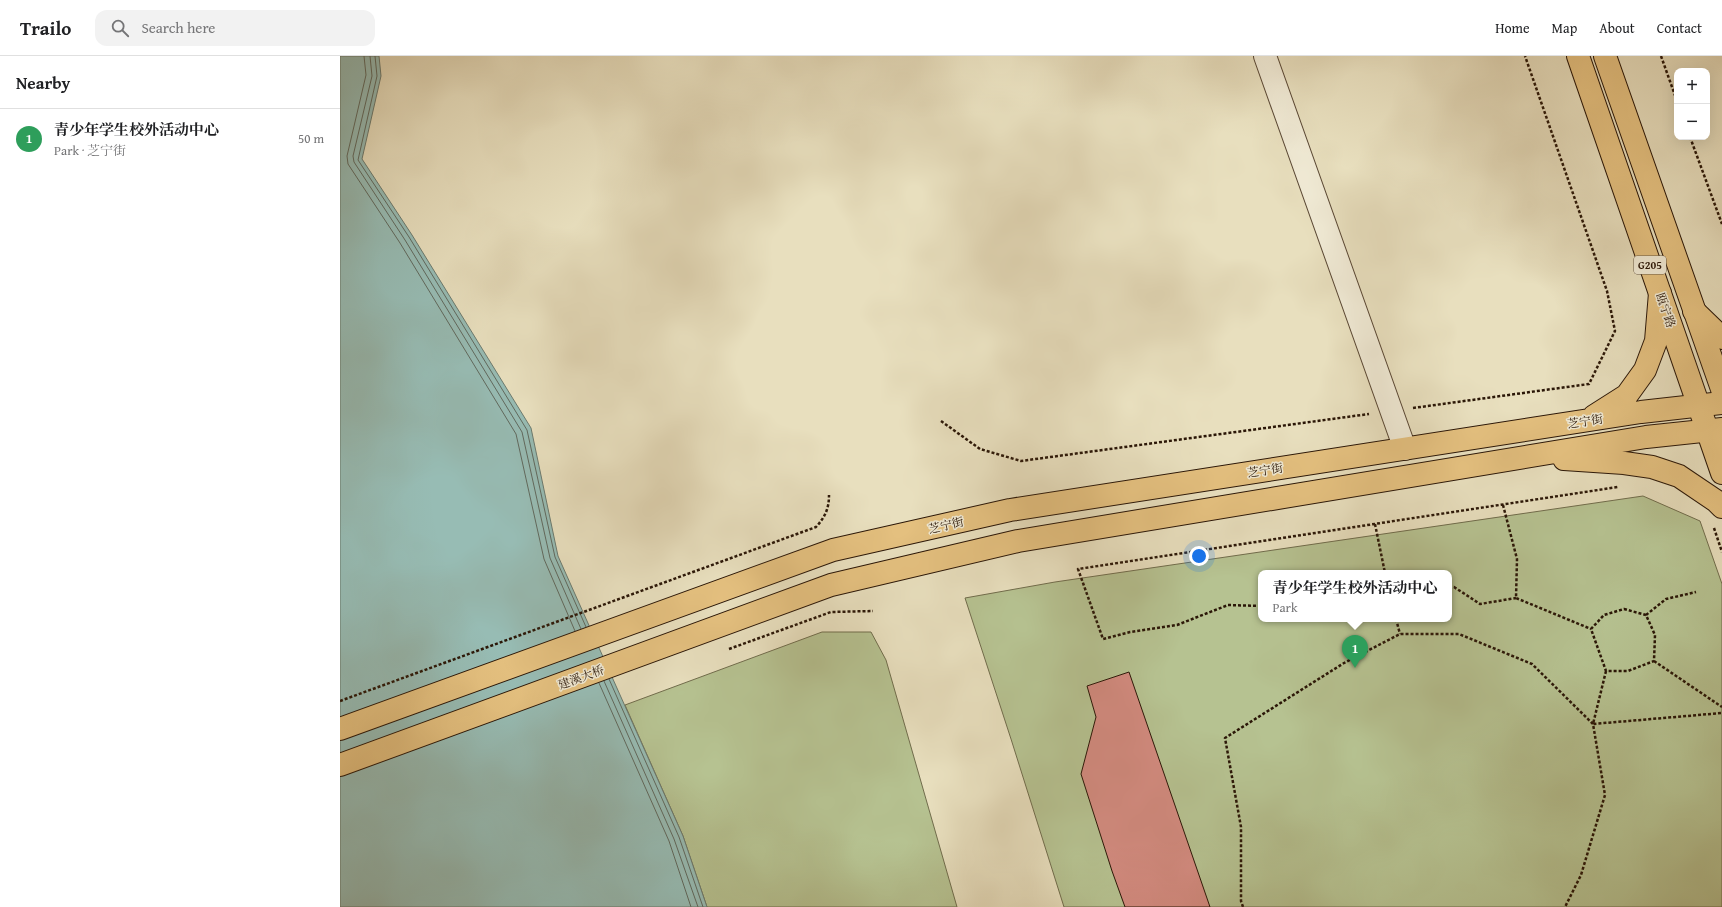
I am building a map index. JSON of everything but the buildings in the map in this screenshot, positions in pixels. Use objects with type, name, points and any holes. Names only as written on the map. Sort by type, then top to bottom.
[{"type":"main road","name":"瓯宁路","points":[[1578,56],[1699,406],[1715,429],[1722,473]]},
{"type":"main road","name":"G205","points":[[1605,56],[1722,389]]},
{"type":"main road","points":[[1587,421],[1627,395],[1645,370],[1656,341],[1660,293]]},
{"type":"main road","points":[[1694,311],[1722,338]]},
{"type":"main road","name":"芝宁街","points":[[340,729],[811,557],[829,552],[1010,510],[1642,412],[1722,403]]},
{"type":"main road","points":[[1525,457],[1646,437],[1715,429]]},
{"type":"main road","points":[[1525,457],[1624,463],[1652,467],[1679,476],[1716,501],[1722,507]]},
{"type":"main road","name":"建溪大桥","points":[[340,765],[842,582],[1018,541],[1525,457]]},
{"type":"street","points":[[1265,56],[1405,449]]},
{"type":"path","points":[[1661,56],[1674,93]]},
{"type":"path","points":[[1691,140],[1722,224]]},
{"type":"path","points":[[1258,606],[1228,605],[1177,625],[1130,632],[1103,639],[1078,570],[1620,487]]},
{"type":"path","points":[[340,701],[816,527],[824,517],[829,505],[829,494]]},
{"type":"path","points":[[1503,505],[1517,559],[1516,598]]},
{"type":"path","points":[[1375,524],[1384,570]]},
{"type":"path","points":[[1713,527],[1722,552]]},
{"type":"path","points":[[1452,587],[1454,587],[1480,604],[1516,598],[1591,628],[1606,671],[1593,724],[1605,795],[1581,875],[1565,907]]},
{"type":"path","points":[[1646,616],[1666,599],[1696,592]]},
{"type":"path","points":[[1591,628],[1604,615],[1624,610],[1646,616],[1655,635],[1654,661]]},
{"type":"path","points":[[831,612],[873,611]]},
{"type":"path","points":[[1397,622],[1400,634]]},
{"type":"path","points":[[1242,907],[1240,901],[1241,827],[1225,738],[1344,663],[1400,634],[1458,634],[1532,664],[1593,724],[1722,713]]},
{"type":"path","points":[[1606,671],[1628,671],[1654,661]]},
{"type":"path","points":[[1654,661],[1722,707]]},
{"type":"green space","points":[[1643,496],[1700,521],[1722,584],[1722,907],[1064,907],[965,598],[1055,582]]},
{"type":"green space","points":[[822,632],[871,632],[886,660],[957,907],[707,907],[683,836],[625,705]]},
{"type":"water","points":[[340,56],[379,56],[381,76],[362,159],[412,235],[531,428],[558,556],[683,836],[707,907],[340,907]]},
{"type":"place","name":"青少年学生校外活动中心","points":[[1355,668]]}]
